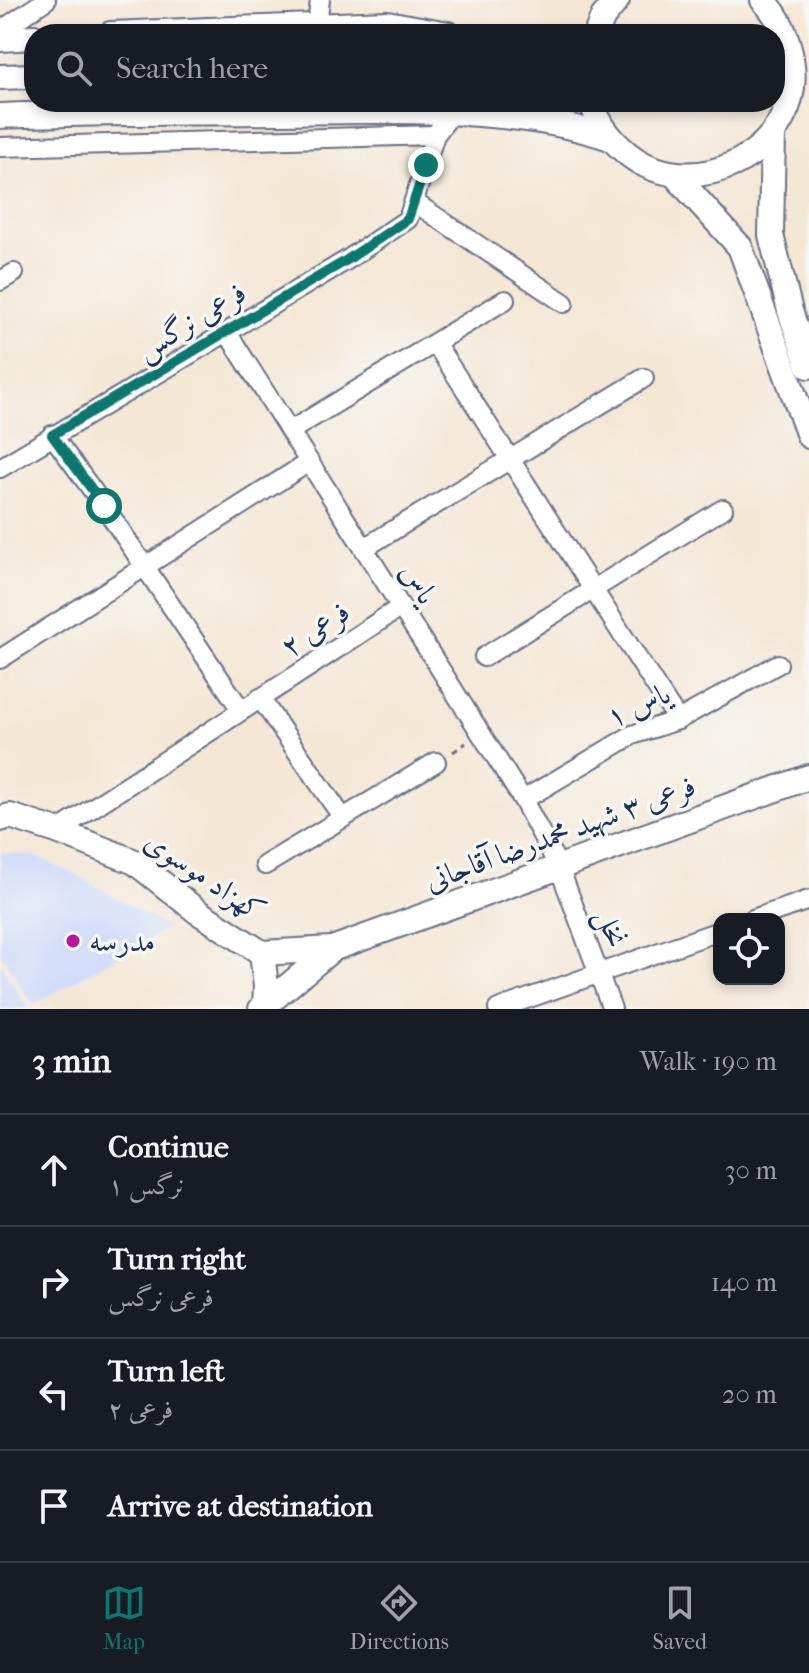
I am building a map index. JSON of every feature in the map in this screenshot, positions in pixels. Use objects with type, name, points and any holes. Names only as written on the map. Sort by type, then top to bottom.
[{"type":"street","points":[[0,31],[46,0]]},
{"type":"street","points":[[317,24],[320,0]]},
{"type":"street","points":[[763,0],[774,11],[780,24]]},
{"type":"street","points":[[352,24],[393,24]]},
{"type":"street","points":[[597,112],[610,138],[628,155],[650,167],[674,174],[711,173],[723,169],[745,159],[773,134],[788,108],[801,71],[785,33]]},
{"type":"street","points":[[0,39],[24,38]]},
{"type":"street","points":[[0,77],[24,76]]},
{"type":"street","points":[[0,116],[287,112]]},
{"type":"street","points":[[406,112],[525,119],[569,125],[610,138]]},
{"type":"street","points":[[452,113],[435,135],[411,210],[564,303]]},
{"type":"street","points":[[773,134],[771,235],[790,311],[809,366]]},
{"type":"street","points":[[0,147],[435,135]]},
{"type":"street","points":[[674,174],[740,247],[809,436]]},
{"type":"street","name":"فرعی نرگس","points":[[0,468],[347,260],[411,210]]},
{"type":"street","points":[[290,431],[505,300]]},
{"type":"street","name":"یاس","points":[[227,332],[523,800],[559,867]]},
{"type":"street","points":[[435,343],[591,590],[678,720]]},
{"type":"street","points":[[364,548],[644,378]]},
{"type":"street","points":[[52,435],[104,506],[241,710]]},
{"type":"street","points":[[0,659],[309,462]]},
{"type":"street","points":[[484,657],[723,509]]},
{"type":"street","name":"فرعی ۲","points":[[57,831],[401,607]]},
{"type":"street","name":"یاس ۱","points":[[523,800],[632,735],[678,720],[778,664]]},
{"type":"street","points":[[260,698],[343,818]]},
{"type":"street","points":[[265,865],[436,762]]},
{"type":"street","name":"فرعی ۳ شهید محمدرضا آقاجانی","points":[[332,949],[809,777]]},
{"type":"street","name":"کهزاد موسوی","points":[[0,819],[10,816],[135,862],[198,912],[262,953],[332,949]]},
{"type":"street","name":"نخل","points":[[559,867],[612,1009]]},
{"type":"street","points":[[771,913],[809,900]]},
{"type":"street","points":[[498,1009],[713,933]]},
{"type":"street","points":[[263,1007],[332,949]]},
{"type":"street","points":[[262,953],[266,986],[263,1007]]},
{"type":"path","points":[[436,762],[481,734]]},
{"type":"shaded area","name":"مدرسه","points":[[0,852],[36,856],[79,876],[168,928],[33,1005],[0,953]]},
{"type":"shaded area","name":"مدرسه","points":[[0,962],[28,1008],[0,1009]]},
{"type":"place","name":"مدرسه","points":[[73,941]]},
{"type":"route","points":[[104,506],[52,435],[347,260],[408,219],[426,165]]}]
